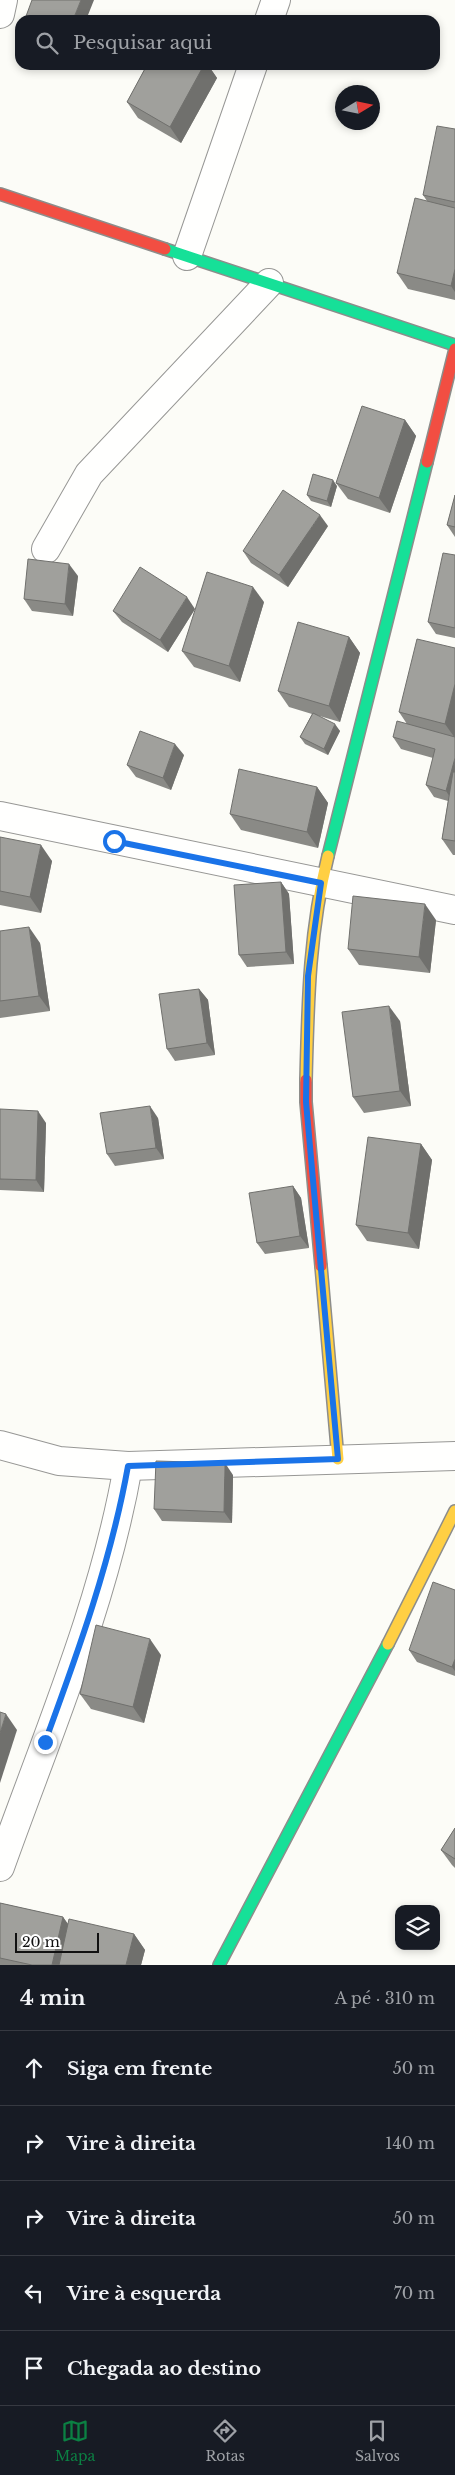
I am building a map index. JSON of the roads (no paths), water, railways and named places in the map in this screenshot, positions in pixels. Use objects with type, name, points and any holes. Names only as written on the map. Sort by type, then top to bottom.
[{"type":"street","points":[[0,14],[3,0]]},
{"type":"street","points":[[271,15],[276,0]]},
{"type":"street","points":[[186,256],[251,70]]},
{"type":"street","points":[[0,194],[455,345]]},
{"type":"street","points":[[46,549],[89,474],[269,283]]},
{"type":"street","points":[[338,1459],[306,1102],[308,976],[321,883],[455,349]]},
{"type":"street","points":[[0,816],[455,910]]},
{"type":"street","points":[[0,1446],[59,1461],[128,1466],[455,1456]]},
{"type":"street","points":[[0,1867],[94,1606],[119,1517],[128,1466]]},
{"type":"street","points":[[219,1965],[428,1567],[455,1511]]}]
